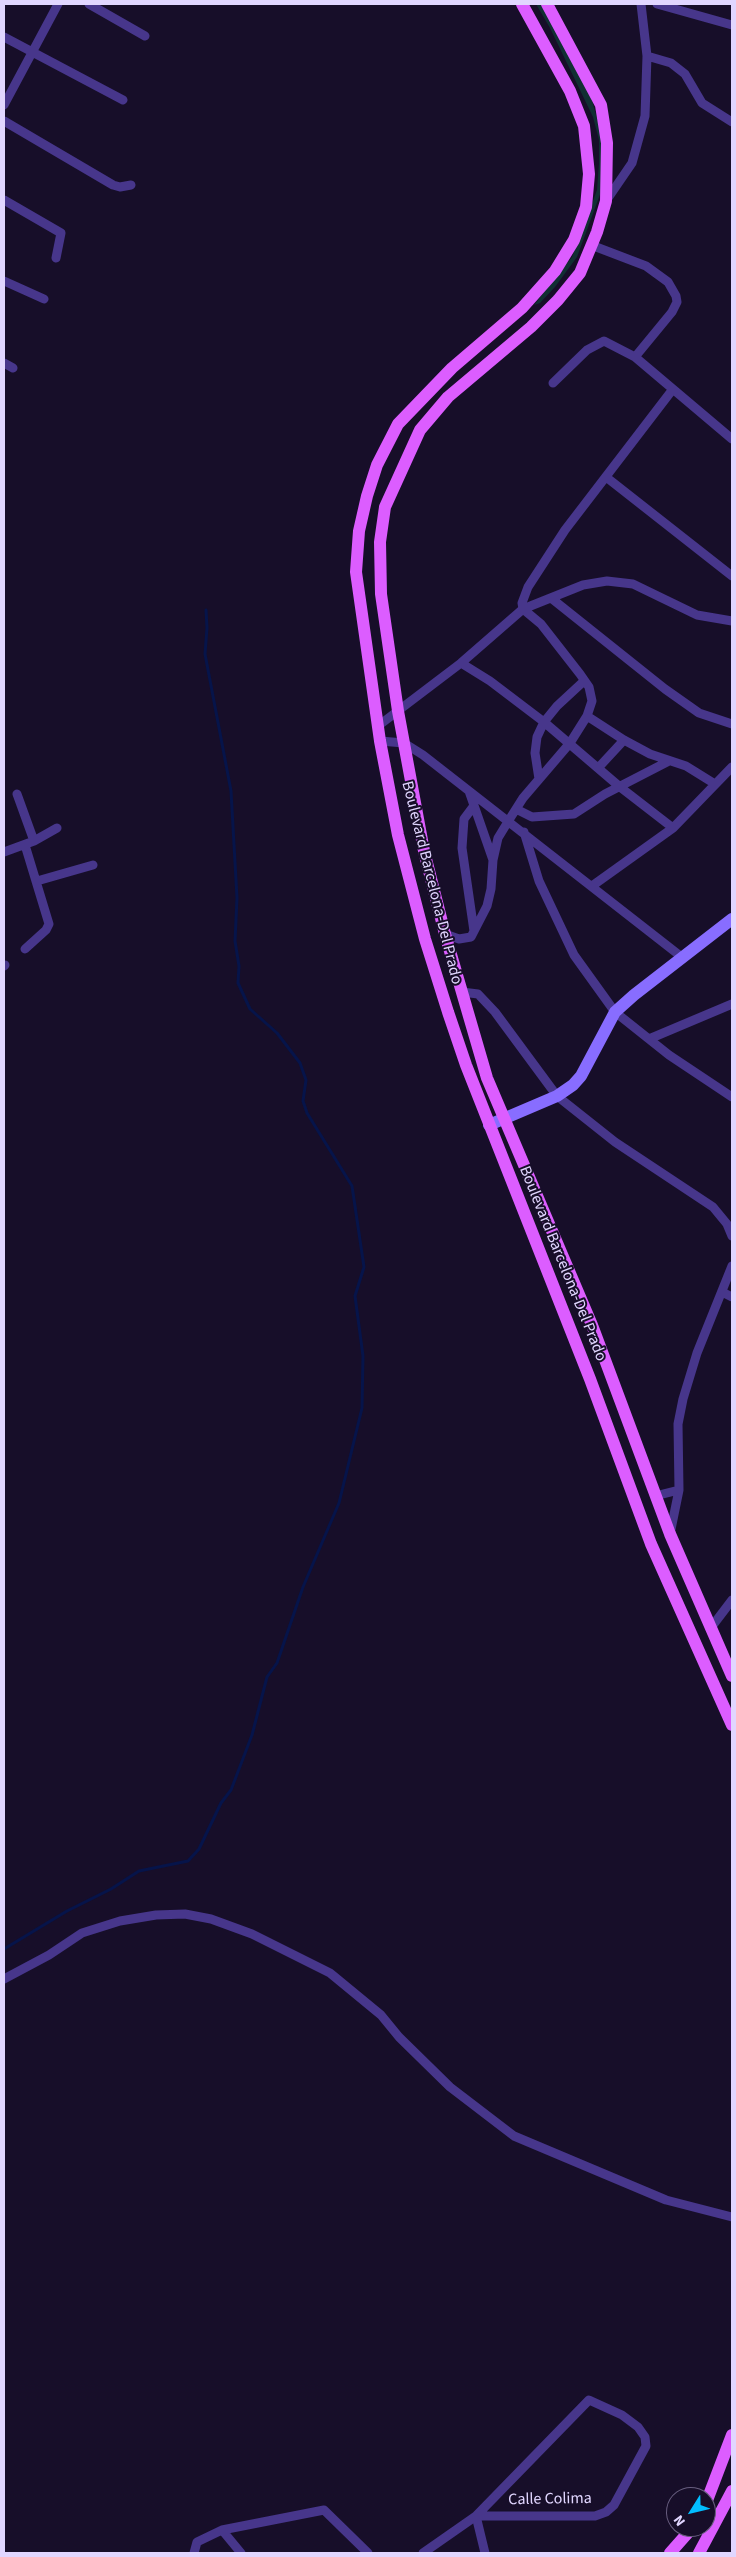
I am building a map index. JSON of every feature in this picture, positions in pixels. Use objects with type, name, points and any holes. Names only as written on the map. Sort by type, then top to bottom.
[{"type":"main road","name":"Boulevard Barcelona-Del Prado","points":[[522,4],[570,91],[584,126],[589,174],[586,207],[574,240],[555,272],[522,308],[452,368],[398,424],[377,465],[367,496],[359,531],[356,572],[380,741],[398,835],[425,939],[466,1066],[590,1378],[651,1544],[732,1725]]},
{"type":"main road","name":"Boulevard Barcelona-Del Prado","points":[[547,4],[601,105],[607,143],[606,201],[580,273],[558,300],[531,327],[448,396],[420,430],[385,507],[380,542],[381,594],[398,710],[424,851],[444,934],[487,1078],[592,1325],[670,1534],[732,1676]]},
{"type":"main road","points":[[522,308],[531,327]]},
{"type":"main road","points":[[712,2487],[732,2435]]},
{"type":"main road","points":[[699,2553],[732,2491]]},
{"type":"main road","points":[[670,2553],[684,2537]]},
{"type":"street","points":[[4,105],[58,4]]},
{"type":"street","points":[[89,4],[144,36]]},
{"type":"street","points":[[606,201],[632,163],[644,116],[647,56],[641,4]]},
{"type":"street","points":[[657,4],[730,24],[732,13]]},
{"type":"street","points":[[4,37],[124,100]]},
{"type":"street","points":[[647,56],[671,63],[685,74],[702,102],[732,122]]},
{"type":"street","points":[[4,121],[114,185],[120,187],[131,185]]},
{"type":"street","points":[[4,200],[61,234],[56,258]]},
{"type":"street","points":[[591,245],[646,266],[668,282],[676,296],[677,302],[672,312],[635,357]]},
{"type":"street","points":[[4,281],[44,299]]},
{"type":"street","points":[[553,383],[587,350],[604,341],[635,357],[732,439]]},
{"type":"street","points":[[4,363],[13,368]]},
{"type":"street","points":[[444,934],[466,940],[471,938],[487,906],[498,838],[516,809],[570,743],[586,716],[592,694],[541,624],[523,609],[522,603],[536,572],[673,389]]},
{"type":"street","points":[[606,477],[732,576]]},
{"type":"street","points":[[378,726],[461,662],[523,609],[583,585],[607,582],[633,584],[697,615],[732,620]]},
{"type":"street","points":[[551,598],[699,714],[732,724]]},
{"type":"street","points":[[461,662],[490,681],[544,722],[599,767],[620,787],[673,828]]},
{"type":"street","points":[[539,779],[534,744],[544,722],[572,691],[584,681]]},
{"type":"street","points":[[586,716],[624,740],[669,761],[686,766],[715,784]]},
{"type":"street","points":[[599,767],[624,740]]},
{"type":"street","points":[[380,741],[404,743],[443,769],[682,958]]},
{"type":"street","points":[[516,809],[532,817],[574,814],[669,761]]},
{"type":"street","points":[[592,886],[673,828],[732,767]]},
{"type":"street","points":[[469,791],[493,860]]},
{"type":"street","points":[[17,794],[34,841]]},
{"type":"street","points":[[473,807],[464,819],[462,848],[474,931]]},
{"type":"street","points":[[4,852],[34,841],[57,828]]},
{"type":"street","points":[[524,832],[539,881],[574,955],[616,1012],[669,1056],[732,1098]]},
{"type":"street","points":[[25,844],[49,924],[46,930],[25,949]]},
{"type":"street","points":[[36,881],[93,866]]},
{"type":"street","points":[[489,1124],[557,1096],[573,1085],[581,1076],[616,1012],[634,995],[732,919]]},
{"type":"street","points":[[462,992],[478,994],[496,1012],[557,1096],[615,1142],[713,1207],[727,1224],[732,1236]]},
{"type":"street","points":[[649,1039],[732,1005]]},
{"type":"street","points":[[670,1534],[679,1490],[678,1424],[683,1399],[697,1353],[722,1292],[730,1279],[732,1266]]},
{"type":"street","points":[[722,1292],[732,1297]]},
{"type":"street","points":[[655,1496],[679,1490]]},
{"type":"street","points":[[710,1629],[732,1600]]},
{"type":"street","points":[[4,1979],[49,1955],[82,1933],[120,1921],[156,1915],[185,1914],[211,1919],[252,1934],[330,1973],[381,2015],[399,2037],[450,2087],[514,2136],[666,2200],[732,2217]]},
{"type":"street","name":"Calle Colima","points":[[589,2400],[622,2415],[638,2427],[645,2437],[646,2446],[614,2505],[606,2512],[594,2516],[476,2516],[575,2412],[589,2400]]},
{"type":"street","points":[[194,2553],[197,2542],[222,2530],[324,2510],[368,2553]]},
{"type":"street","points":[[423,2553],[476,2516],[485,2553]]},
{"type":"street","points":[[222,2530],[241,2553]]},
{"type":"green space","points":[[536,4],[543,4],[590,93],[603,141],[602,189],[577,257],[555,287],[540,303],[534,305],[572,257],[597,190],[599,163],[599,140],[593,117],[550,28]]},
{"type":"waterway","points":[[4,1949],[67,1911],[111,1889],[139,1871],[188,1861],[199,1849],[221,1803],[231,1790],[252,1735],[267,1677],[277,1663],[303,1587],[339,1503],[362,1408],[363,1356],[355,1296],[364,1267],[352,1186],[307,1113],[303,1101],[306,1080],[300,1063],[277,1033],[250,1009],[238,983],[239,966],[235,941],[237,898],[231,791],[205,654],[206,610]]}]
